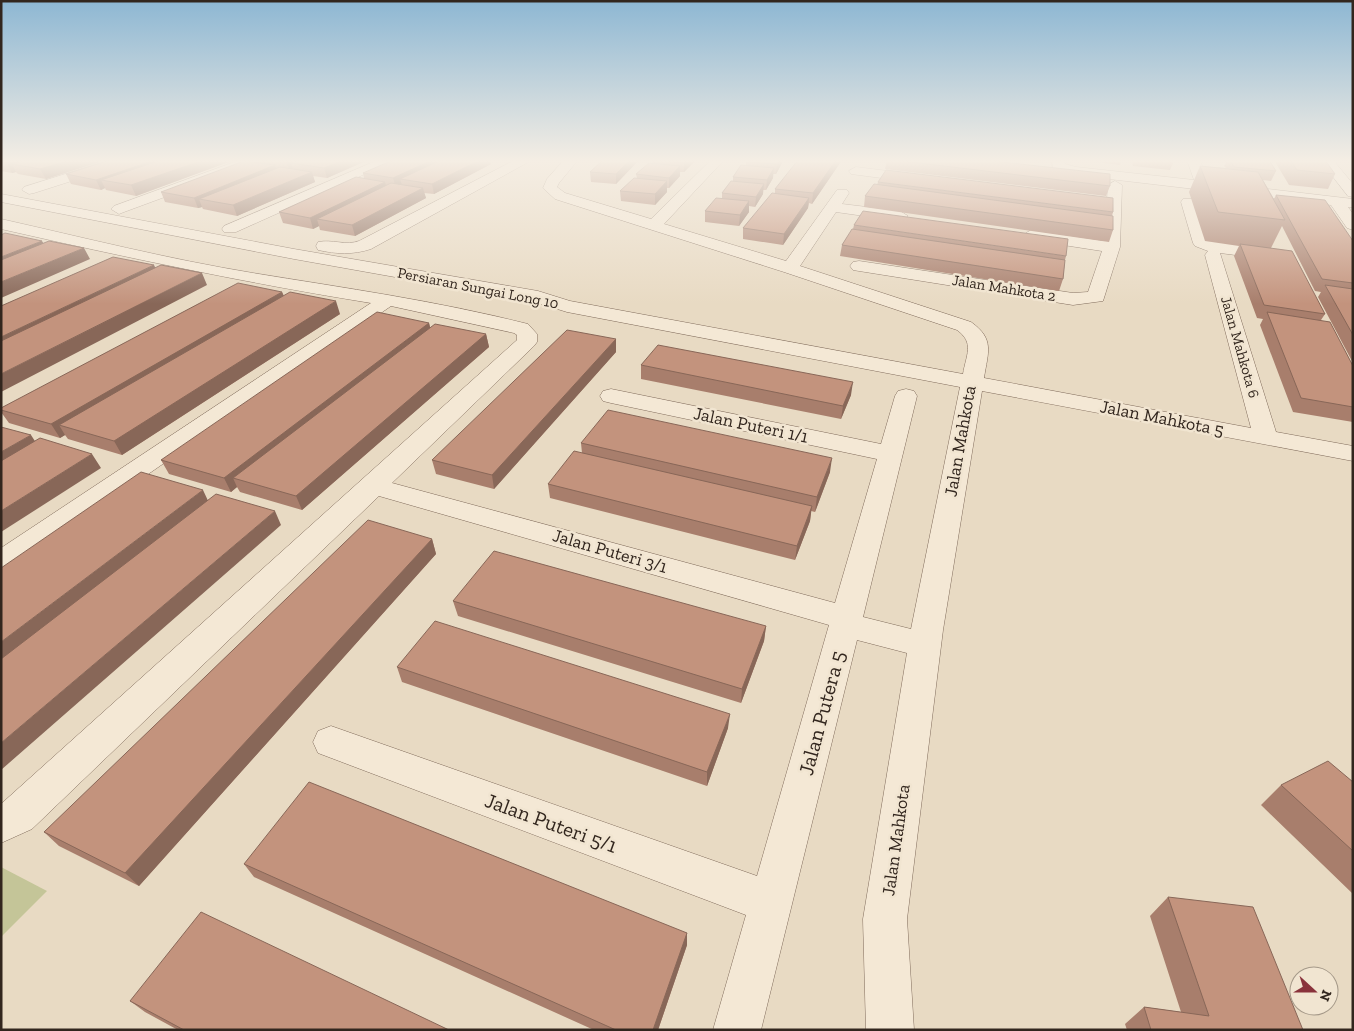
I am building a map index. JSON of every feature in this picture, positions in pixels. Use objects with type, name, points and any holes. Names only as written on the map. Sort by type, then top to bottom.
[{"type":"street","name":"Persiaran Sungai Long 10","points":[[13,208],[287,258]]},
{"type":"street","name":"Persiaran Sungai Long 10","points":[[49,208],[526,307],[567,306],[971,382]]},
{"type":"street","points":[[115,208],[339,249],[354,249],[433,208]]},
{"type":"street","points":[[230,229],[278,208]]},
{"type":"street","name":"Jalan Mahkota","points":[[598,208],[790,268],[964,326],[975,334],[979,343],[926,637],[885,919],[890,1030]]},
{"type":"street","points":[[653,226],[671,208]]},
{"type":"street","points":[[790,268],[831,208]]},
{"type":"street","points":[[840,208],[919,219]]},
{"type":"street","points":[[1015,233],[1112,247],[1108,208]]},
{"type":"street","points":[[1190,208],[1201,243],[1205,246],[1290,257],[1281,240]]},
{"type":"street","points":[[1341,208],[1353,225]]},
{"type":"street","points":[[1,224],[132,254],[251,278],[388,300],[521,328],[527,334],[527,342],[373,486],[18,816],[1,824]]},
{"type":"street","points":[[1,240],[28,230]]},
{"type":"street","name":"Jalan Mahkota 2","points":[[859,266],[1073,299],[1096,297],[1112,247]]},
{"type":"street","points":[[104,266],[132,254]]},
{"type":"street","name":"Jalan Mahkota 6","points":[[1213,255],[1266,438]]},
{"type":"street","points":[[228,290],[287,258]]},
{"type":"street","points":[[1,562],[388,300]]},
{"type":"street","name":"Jalan Mahkota 5","points":[[971,382],[1353,454]]},
{"type":"street","name":"Jalan Puteri 1/1","points":[[612,396],[891,454]]},
{"type":"street","name":"Jalan Putera 5","points":[[737,1030],[906,396]]},
{"type":"street","name":"Jalan Puteri 3/1","points":[[373,486],[847,618],[926,637]]},
{"type":"street","name":"Jalan Puteri 5/1","points":[[331,742],[772,904]]},
{"type":"green space","points":[[1,867],[47,891],[1,937]]},
{"type":"building","points":[[288,208],[331,208],[310,218],[279,212]]},
{"type":"building","points":[[339,208],[384,208],[352,225],[317,219]]},
{"type":"building","points":[[707,208],[744,208],[740,215],[705,211]]},
{"type":"building","points":[[759,208],[802,208],[784,234],[743,228]]},
{"type":"building","points":[[953,208],[1054,208],[1113,216],[1113,230]]},
{"type":"building","points":[[1083,208],[1113,208],[1113,212]]},
{"type":"building","points":[[1216,208],[1278,208],[1285,220],[1218,212]]},
{"type":"building","points":[[1283,208],[1331,208],[1353,241],[1353,283],[1322,279]]},
{"type":"building","points":[[863,211],[1068,239],[1066,256],[854,225]]},
{"type":"building","points":[[852,229],[1065,260],[1063,279],[842,245]]},
{"type":"building","points":[[5,233],[42,241],[1,257],[1,235]]},
{"type":"building","points":[[49,241],[84,248],[1,282],[1,260]]},
{"type":"building","points":[[1240,244],[1292,251],[1325,314],[1264,305]]},
{"type":"building","points":[[113,257],[154,265],[1,337],[1,306]]},
{"type":"building","points":[[161,265],[202,273],[1,374],[1,341]]},
{"type":"building","points":[[238,283],[282,292],[51,424],[1,410],[1,408]]},
{"type":"building","points":[[1325,285],[1353,289],[1353,335]]},
{"type":"building","points":[[290,292],[336,301],[114,441],[59,425]]},
{"type":"building","points":[[377,312],[429,323],[224,478],[161,460]]},
{"type":"building","points":[[1267,312],[1330,322],[1353,366],[1353,407],[1301,398]]},
{"type":"building","points":[[435,324],[486,334],[296,496],[233,478]]},
{"type":"building","points":[[567,330],[616,339],[492,475],[432,460]]},
{"type":"building","points":[[658,345],[853,382],[843,406],[641,365]]},
{"type":"building","points":[[608,410],[832,458],[817,497],[581,443]]},
{"type":"building","points":[[1,427],[31,435],[1,452]]},
{"type":"building","points":[[40,438],[92,454],[1,511],[1,461]]},
{"type":"building","points":[[574,451],[812,506],[797,546],[548,484]]},
{"type":"building","points":[[141,472],[203,490],[1,642],[1,568]]},
{"type":"building","points":[[216,494],[275,511],[1,743],[1,659]]},
{"type":"building","points":[[368,520],[432,539],[125,873],[44,832]]},
{"type":"building","points":[[494,551],[766,626],[742,689],[453,601]]},
{"type":"building","points":[[435,621],[730,714],[707,772],[397,667]]},
{"type":"building","points":[[1328,761],[1353,782],[1353,851],[1281,785]]},
{"type":"building","points":[[309,782],[687,933],[653,1030],[616,1030],[244,864]]},
{"type":"building","points":[[1168,897],[1253,907],[1289,996],[1289,1016],[1297,1016],[1303,1030],[1151,1030],[1144,1007],[1209,1016]]},
{"type":"building","points":[[201,912],[449,1030],[184,1030],[130,1001]]}]
